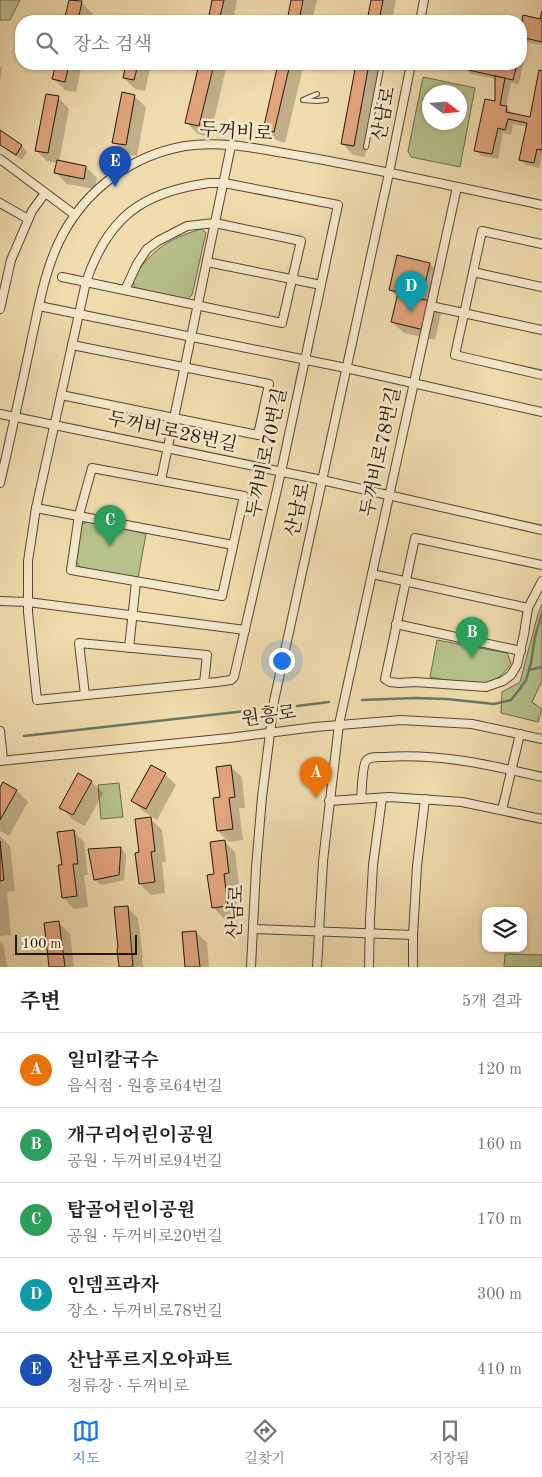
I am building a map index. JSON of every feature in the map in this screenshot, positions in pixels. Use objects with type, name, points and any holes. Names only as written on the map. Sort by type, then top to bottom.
[{"type":"street","points":[[421,15],[424,0]]},
{"type":"street","name":"산남로","points":[[251,967],[257,859],[269,733],[282,661],[410,70]]},
{"type":"street","name":"두꺼비로","points":[[0,483],[39,306],[52,256],[63,234],[94,192],[107,180],[126,168],[156,153],[186,146],[231,146],[339,163],[542,206]]},
{"type":"street","points":[[161,480],[231,146]]},
{"type":"street","points":[[0,159],[75,216]]},
{"type":"street","points":[[28,602],[28,561],[36,508],[78,314],[93,262],[109,234],[135,208],[150,199],[176,188],[209,183],[224,183]]},
{"type":"street","name":"두꺼비로70번길","points":[[28,602],[38,700],[231,680],[234,677],[281,472],[338,205],[224,183]]},
{"type":"street","name":"두꺼비로78번길","points":[[317,967],[323,861],[339,724],[457,187]]},
{"type":"street","points":[[0,309],[11,260],[28,219],[44,193]]},
{"type":"street","points":[[0,203],[28,219]]},
{"type":"street","points":[[62,277],[282,323],[301,241],[215,223],[187,226],[147,249],[137,264],[125,290]]},
{"type":"street","points":[[542,244],[482,230],[455,355],[542,375]]},
{"type":"street","points":[[207,262],[321,285]]},
{"type":"street","points":[[473,272],[542,287]]},
{"type":"street","points":[[39,306],[346,368],[542,412]]},
{"type":"street","points":[[431,306],[542,330]]},
{"type":"street","points":[[61,395],[258,435],[269,384],[72,345]]},
{"type":"street","name":"두꺼비로28번길","points":[[0,414],[322,480],[542,530]]},
{"type":"street","points":[[92,468],[161,480],[244,496],[222,596],[71,570],[79,515],[92,468]]},
{"type":"street","points":[[36,508],[233,545]]},
{"type":"street","points":[[542,565],[415,538],[385,679],[390,682],[486,687],[503,681],[511,675],[517,665],[528,608],[542,581]]},
{"type":"street","points":[[372,574],[528,608]]},
{"type":"street","points":[[129,648],[136,582]]},
{"type":"street","points":[[0,601],[28,602],[245,630]]},
{"type":"street","points":[[396,624],[521,651]]},
{"type":"street","points":[[85,695],[79,643],[207,655],[204,683]]},
{"type":"street","name":"원흥로","points":[[2,760],[229,738],[339,724],[401,720],[472,724],[542,739]]},
{"type":"street","points":[[0,731],[2,760]]},
{"type":"street","points":[[502,810],[520,734]]},
{"type":"street","points":[[361,799],[364,766],[366,761],[371,758],[402,756],[458,760],[542,777]]},
{"type":"street","points":[[329,801],[382,798],[462,802],[542,819]]},
{"type":"street","points":[[369,967],[373,865],[382,798]]},
{"type":"street","points":[[412,967],[412,935],[417,866],[425,799]]},
{"type":"street","points":[[252,929],[412,935]]},
{"type":"lane","points":[[366,147],[381,70]]},
{"type":"lane","points":[[317,94],[303,100],[326,100]]},
{"type":"green space","points":[[0,0],[20,0],[10,20],[0,20]]},
{"type":"green space","points":[[423,77],[461,85],[422,85],[422,130],[467,130],[467,86],[475,88],[460,167],[411,157],[408,151]]},
{"type":"green space","points":[[202,229],[206,233],[192,295],[187,300],[135,288],[133,282],[135,275],[146,260],[160,248],[175,239]]},
{"type":"green space","points":[[91,521],[146,534],[138,578],[82,570],[74,559],[79,525]]},
{"type":"green space","points":[[542,604],[542,681],[532,702],[542,709],[538,722],[501,713],[502,692],[520,682]]},
{"type":"green space","points":[[437,640],[507,653],[511,663],[500,676],[491,682],[478,684],[430,677]]},
{"type":"green space","points":[[119,783],[123,817],[101,819],[98,785]]},
{"type":"green space","points":[[505,954],[542,955],[542,967],[504,967]]},
{"type":"building","points":[[69,0],[82,1],[79,15],[65,15]]},
{"type":"building","points":[[212,0],[224,0],[220,15],[209,15]]},
{"type":"building","points":[[291,0],[303,0],[300,15],[288,15]]},
{"type":"building","points":[[371,0],[383,0],[380,15],[368,15]]},
{"type":"building","points":[[542,11],[542,42],[527,38],[527,16],[540,19]]},
{"type":"building","points":[[54,70],[68,70],[65,82],[52,79]]},
{"type":"building","points":[[125,70],[136,70],[134,80],[123,78]]},
{"type":"building","points":[[198,70],[213,70],[199,126],[185,123]]},
{"type":"building","points":[[277,70],[289,70],[274,132],[263,130]]},
{"type":"building","points":[[355,70],[368,70],[354,146],[341,144]]},
{"type":"building","points":[[468,70],[516,70],[513,80]]},
{"type":"building","points":[[539,70],[542,71],[542,150],[537,149],[534,163],[519,160],[527,123],[508,119],[505,130],[498,128],[492,154],[474,151],[485,99],[495,101],[495,76],[505,78],[500,105],[507,106],[506,112],[530,117]]},
{"type":"building","points":[[122,92],[135,95],[126,145],[112,143]]},
{"type":"building","points":[[46,94],[59,96],[48,153],[35,151]]},
{"type":"building","points":[[0,130],[22,145],[16,155],[0,145]]},
{"type":"building","points":[[57,160],[86,166],[84,179],[54,173]]},
{"type":"building","points":[[397,255],[430,263],[422,297],[389,290]]},
{"type":"building","points":[[398,293],[430,301],[424,330],[391,322]]},
{"type":"building","points":[[151,765],[166,773],[146,809],[131,801]]},
{"type":"building","points":[[231,765],[235,797],[229,798],[233,829],[217,831],[213,798],[220,797],[216,767]]},
{"type":"building","points":[[78,773],[92,781],[73,815],[59,808]]},
{"type":"building","points":[[3,782],[17,790],[0,820],[0,787]]},
{"type":"building","points":[[151,817],[155,851],[151,852],[155,882],[139,884],[135,853],[139,852],[135,819]]},
{"type":"building","points":[[74,830],[78,864],[73,864],[77,896],[62,898],[58,865],[62,865],[57,832]]},
{"type":"building","points":[[225,840],[229,873],[224,874],[228,906],[212,908],[207,875],[214,874],[210,842]]},
{"type":"building","points":[[0,841],[4,880],[0,881]]},
{"type":"building","points":[[121,847],[119,875],[94,880],[88,849]]},
{"type":"building","points":[[128,906],[133,967],[119,967],[114,907]]},
{"type":"building","points":[[59,921],[65,967],[49,967],[44,923]]},
{"type":"building","points":[[196,931],[200,967],[185,967],[182,932]]},
{"type":"waterway","points":[[362,700],[415,698],[494,704],[511,700],[526,680],[542,613]]},
{"type":"waterway","points":[[529,670],[542,667]]},
{"type":"waterway","points":[[297,706],[329,702]]},
{"type":"waterway","points":[[24,736],[246,711]]},
{"type":"place","name":"산남푸르지오아파트","points":[[115,187]]},
{"type":"place","name":"인뎀프라자","points":[[411,312]]},
{"type":"place","name":"탑골어린이공원","points":[[110,546]]},
{"type":"place","name":"개구리어린이공원","points":[[472,658]]},
{"type":"place","name":"일미칼국수","points":[[316,798]]}]
